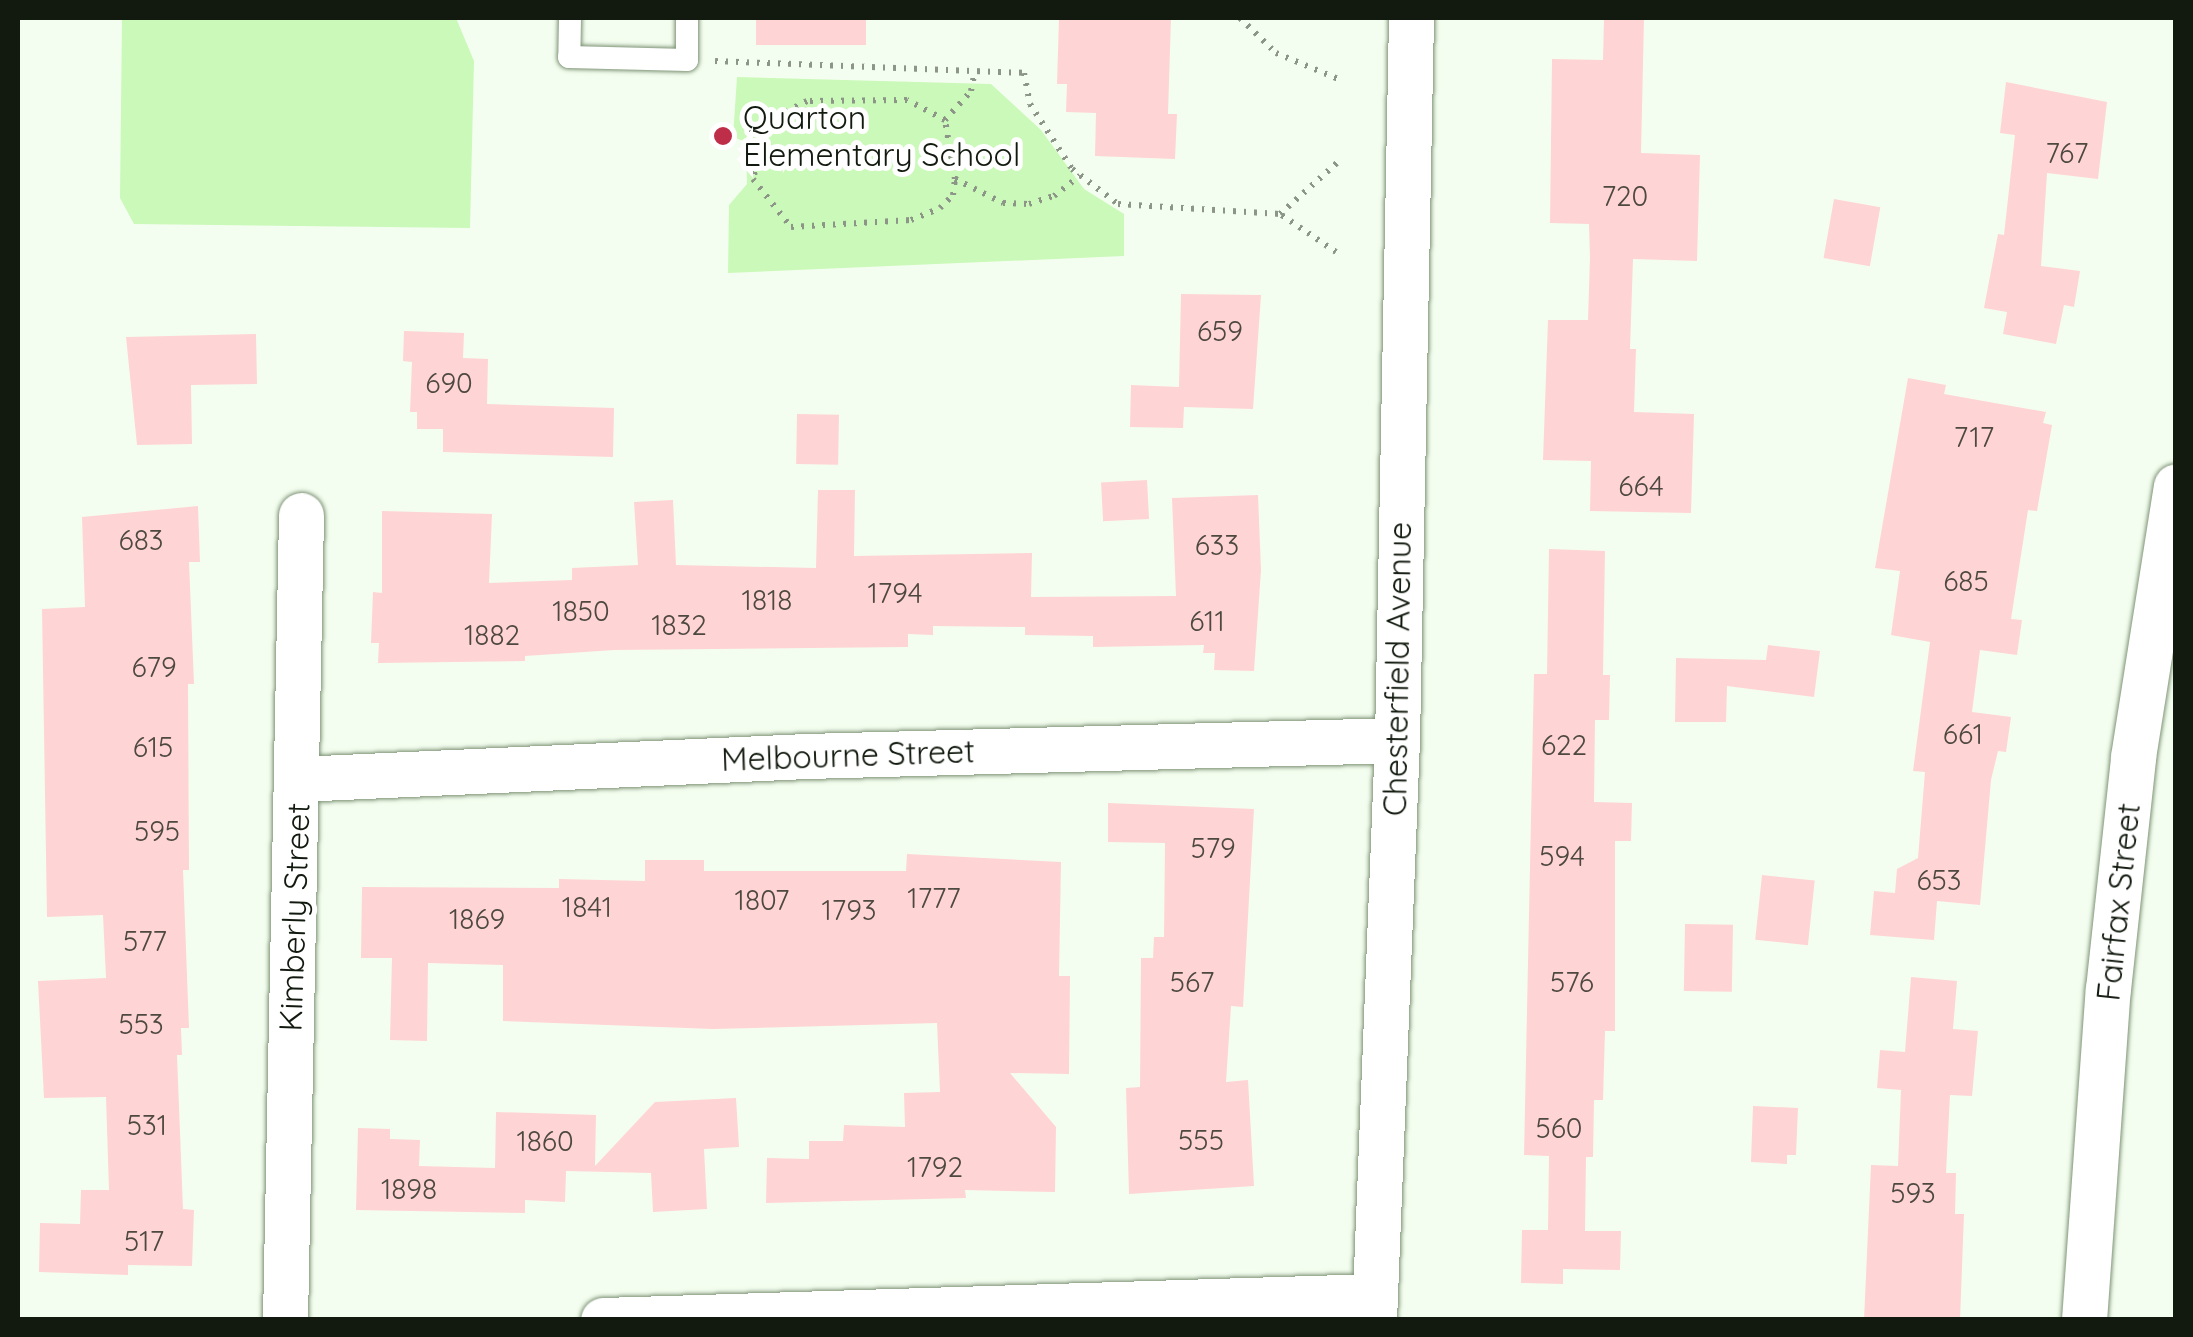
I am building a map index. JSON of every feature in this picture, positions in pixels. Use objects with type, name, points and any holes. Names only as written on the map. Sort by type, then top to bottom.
[{"type":"street","name":"Chesterfield Avenue","points":[[1375,1308],[1397,740],[1411,18]]},
{"type":"street","name":"Fairfax Street","points":[[2084,1320],[2108,989],[2133,756],[2176,486]]},
{"type":"street","name":"Kimberly Street","points":[[286,1320],[301,515]]},
{"type":"street","name":"Melbourne Street","points":[[298,779],[826,755],[1397,740]]},
{"type":"street","points":[[603,1320],[1375,1308]]},
{"type":"lane","points":[[570,18],[569,58],[686,60],[687,18]]},
{"type":"path","points":[[1240,18],[1276,54],[1341,80]]},
{"type":"path","points":[[686,60],[1024,74],[1030,104],[1080,176],[1118,204],[1140,209],[1280,214],[1336,252]]},
{"type":"path","points":[[945,120],[971,91],[976,71]]},
{"type":"path","points":[[906,100],[945,120],[955,179],[953,195],[940,208],[911,220],[790,227],[753,179],[768,121],[808,101],[906,100]]},
{"type":"path","points":[[1280,214],[1339,161]]},
{"type":"path","points":[[955,179],[1003,203],[1030,204],[1054,196],[1080,176]]},
{"type":"green space","points":[[122,18],[456,18],[474,61],[470,228],[134,224],[120,198]]},
{"type":"green space","points":[[737,77],[991,84],[1041,130],[1084,189],[1124,214],[1124,256],[728,273],[729,205],[747,184],[746,142],[733,137]]},
{"type":"building","points":[[756,18],[866,18],[866,45],[756,45]]},
{"type":"building","points":[[1059,18],[1171,18],[1168,114],[1177,114],[1175,159],[1095,156],[1096,113],[1066,112],[1067,84],[1057,84]]},
{"type":"building","points":[[1604,18],[1644,18],[1641,153],[1700,155],[1697,261],[1633,259],[1630,349],[1636,349],[1634,412],[1694,414],[1691,513],[1590,511],[1591,461],[1543,460],[1548,320],[1588,320],[1590,258],[1589,224],[1550,223],[1552,59],[1603,60]]},
{"type":"building","points":[[2006,82],[2107,102],[2098,179],[2047,173],[2041,266],[2080,271],[2074,307],[2064,305],[2056,344],[2003,334],[2007,312],[1984,308],[1998,234],[2004,235],[2015,135],[2000,133]]},
{"type":"building","points":[[1834,199],[1880,207],[1870,266],[1824,258]]},
{"type":"building","points":[[1181,294],[1261,295],[1253,409],[1184,407],[1183,428],[1130,427],[1131,385],[1179,387]]},
{"type":"building","points":[[404,331],[464,333],[463,358],[488,359],[487,404],[614,408],[613,457],[443,452],[443,429],[417,429],[417,412],[410,412],[412,362],[403,361]]},
{"type":"building","points":[[256,334],[257,384],[191,385],[192,444],[137,445],[126,337]]},
{"type":"building","points":[[1908,378],[1946,385],[1944,394],[2046,412],[2043,423],[2052,425],[2037,511],[2028,510],[2011,619],[2022,620],[2017,655],[1980,650],[1972,712],[2011,717],[2006,752],[1998,751],[1991,780],[1980,905],[1937,901],[1934,940],[1870,935],[1874,891],[1895,893],[1897,869],[1918,858],[1925,772],[1913,771],[1930,642],[1891,635],[1900,571],[1875,568]]},
{"type":"building","points":[[797,414],[839,415],[838,465],[796,464]]},
{"type":"building","points":[[1147,480],[1149,519],[1103,521],[1101,482]]},
{"type":"building","points":[[818,490],[855,490],[854,556],[1032,553],[1031,597],[1176,596],[1172,498],[1258,495],[1261,570],[1254,671],[1214,670],[1215,653],[1203,653],[1204,645],[1093,647],[1093,636],[1025,635],[1025,627],[933,626],[933,635],[908,634],[908,647],[614,650],[525,656],[525,661],[378,663],[379,643],[371,643],[373,592],[382,593],[382,511],[492,514],[489,583],[572,580],[572,568],[638,565],[634,502],[673,500],[676,565],[816,568]]},
{"type":"building","points":[[198,506],[200,562],[189,562],[194,684],[188,684],[189,870],[183,870],[189,1028],[181,1028],[182,1055],[177,1055],[183,1209],[194,1210],[192,1266],[128,1265],[128,1275],[39,1272],[40,1223],[80,1224],[81,1190],[109,1190],[106,1097],[44,1098],[38,981],[106,978],[103,915],[47,917],[42,609],[85,607],[82,517]]},
{"type":"building","points":[[1549,549],[1605,551],[1603,675],[1610,675],[1609,720],[1595,720],[1594,802],[1632,803],[1631,841],[1615,841],[1615,1031],[1605,1031],[1603,1100],[1594,1100],[1593,1157],[1586,1157],[1585,1231],[1621,1231],[1620,1270],[1563,1269],[1563,1284],[1521,1283],[1522,1230],[1548,1230],[1549,1156],[1524,1155],[1534,674],[1547,674]]},
{"type":"building","points":[[1768,645],[1820,651],[1814,697],[1727,686],[1726,722],[1675,722],[1676,658],[1766,660]]},
{"type":"building","points":[[1108,803],[1254,809],[1243,1007],[1231,1006],[1226,1082],[1248,1080],[1254,1186],[1129,1194],[1126,1088],[1140,1087],[1141,958],[1153,958],[1154,937],[1164,937],[1165,843],[1108,842]]},
{"type":"building","points":[[907,854],[1061,862],[1059,976],[1070,976],[1069,1074],[1010,1073],[1056,1127],[1055,1192],[965,1190],[966,1198],[766,1203],[767,1158],[809,1159],[809,1141],[843,1141],[844,1125],[905,1127],[904,1093],[940,1092],[937,1023],[713,1029],[503,1021],[503,965],[428,963],[427,1041],[390,1040],[392,958],[361,958],[362,887],[559,888],[559,879],[645,881],[645,860],[704,860],[704,871],[906,871]]},
{"type":"building","points":[[1762,875],[1815,881],[1808,945],[1755,940]]},
{"type":"building","points":[[1685,924],[1733,925],[1732,992],[1684,991]]},
{"type":"building","points":[[1911,977],[1957,981],[1953,1029],[1978,1031],[1972,1096],[1950,1095],[1946,1173],[1956,1173],[1955,1214],[1964,1214],[1960,1320],[1864,1320],[1871,1165],[1898,1166],[1901,1090],[1877,1088],[1880,1050],[1905,1052]]},
{"type":"building","points":[[736,1098],[739,1147],[704,1149],[707,1209],[653,1212],[651,1173],[566,1171],[565,1202],[525,1200],[525,1213],[356,1210],[358,1128],[390,1129],[390,1139],[420,1140],[419,1166],[495,1168],[496,1112],[596,1115],[595,1166],[655,1102]]},
{"type":"building","points":[[1753,1106],[1798,1108],[1796,1155],[1787,1155],[1787,1164],[1751,1162]]},
{"type":"place","name":"Quarton Elementary School","points":[[723,136]]}]
